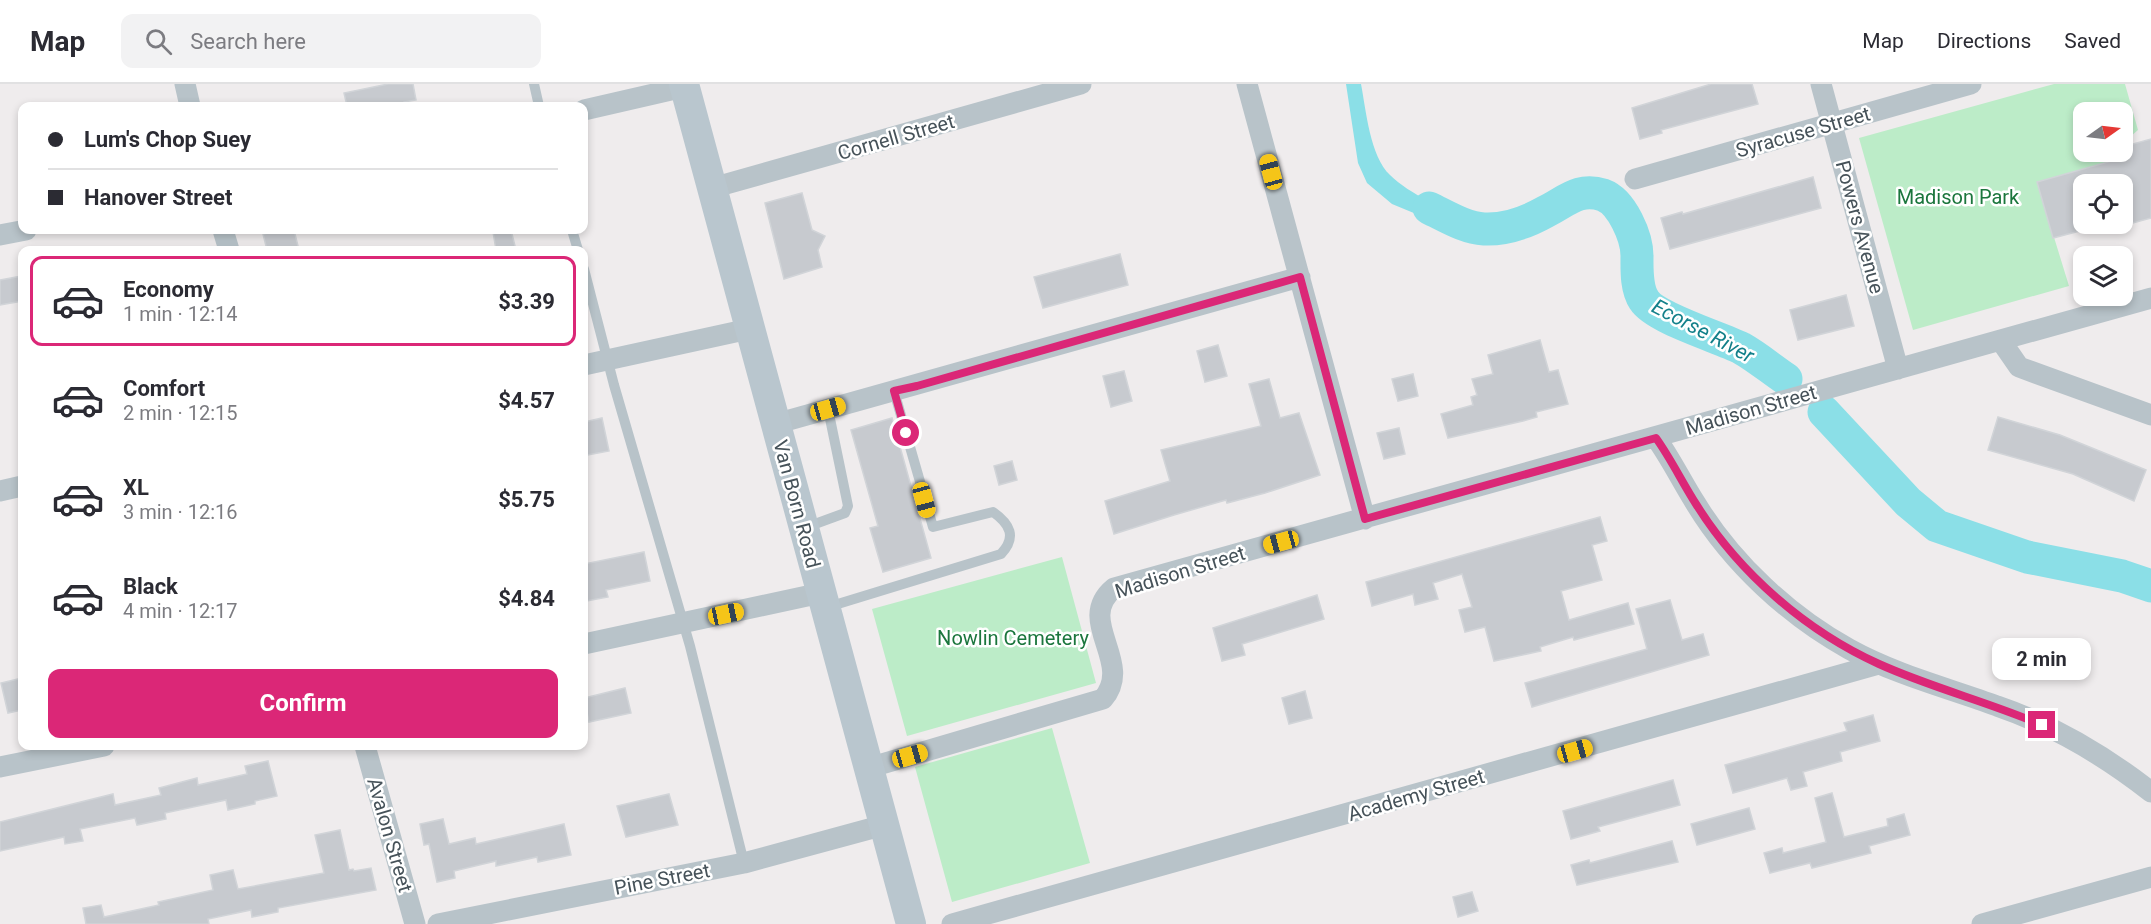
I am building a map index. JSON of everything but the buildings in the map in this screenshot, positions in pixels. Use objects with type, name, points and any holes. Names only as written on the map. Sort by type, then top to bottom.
[{"type":"main road","name":"Van Born Road","points":[[684,86],[910,924]]},
{"type":"street","points":[[184,84],[189,102]]},
{"type":"street","name":"Cornell Street","points":[[712,188],[1081,84]]},
{"type":"street","points":[[1247,84],[1365,519]]},
{"type":"street","name":"Powers Avenue","points":[[1821,84],[1898,369]]},
{"type":"street","name":"Syracuse Street","points":[[1635,179],[1971,84]]},
{"type":"street","points":[[588,109],[684,86]]},
{"type":"street","points":[[0,235],[18,232]]},
{"type":"street","points":[[775,424],[1300,277]]},
{"type":"street","name":"Madison Street","points":[[868,768],[1103,699],[1111,690],[1114,677],[1099,609],[1104,596],[1114,588],[2151,298]]},
{"type":"street","points":[[588,364],[748,329]]},
{"type":"street","points":[[2001,341],[2019,367],[2151,415]]},
{"type":"street","points":[[1656,438],[1696,505],[1746,567],[1806,621],[1847,648],[1879,664],[2000,706],[2042,725],[2112,764],[2151,792]]},
{"type":"street","points":[[0,490],[18,487]]},
{"type":"street","points":[[588,644],[681,624],[823,601]]},
{"type":"street","name":"Academy Street","points":[[952,924],[1879,664]]},
{"type":"street","points":[[0,767],[84,750]]},
{"type":"street","name":"Avalon Street","points":[[366,750],[415,924]]},
{"type":"street","name":"Pine Street","points":[[438,924],[744,863],[884,825]]},
{"type":"street","points":[[1982,924],[2151,877]]},
{"type":"lane","points":[[534,84],[538,102]]},
{"type":"lane","points":[[588,284],[681,624],[693,658],[744,863]]},
{"type":"lane","points":[[823,601],[1001,554],[1008,546],[1011,535],[1008,524],[993,512],[937,528],[930,523],[894,391]]},
{"type":"lane","points":[[803,528],[844,513],[848,506],[828,409]]},
{"type":"green space","name":"Madison Park","points":[[2054,84],[2125,84],[2130,102],[2073,102],[2073,162],[2108,162],[2037,182],[2069,286],[1913,330],[1859,138]]},
{"type":"green space","name":"Madison Park","points":[[2133,112],[2138,130],[2133,134]]},
{"type":"green space","name":"Nowlin Cemetery","points":[[1062,557],[1096,683],[907,736],[872,609]]},
{"type":"green space","points":[[1052,728],[1090,863],[952,902],[915,767]]},
{"type":"water","points":[[1346,84],[1361,84],[1373,145],[1383,167],[1407,189],[1470,221],[1467,235],[1392,204],[1367,183],[1358,163]]},
{"type":"waterway","name":"Ecorse River","points":[[1429,208],[1470,226],[1492,229],[1508,227],[1538,216],[1579,194],[1603,195],[1622,212],[1631,230],[1636,248],[1637,278],[1644,300],[1650,307],[1674,320],[1741,348],[1786,379]]},
{"type":"waterway","name":"Ecorse River","points":[[1824,412],[1908,502],[1937,526],[2027,557],[2122,576],[2151,586]]},
{"type":"route","points":[[906,433],[894,391],[1300,277],[1365,519],[1656,438],[1674,464],[1696,505],[1720,537],[1760,581],[1806,621],[1847,648],[1894,671],[2000,706],[2042,725]]}]
